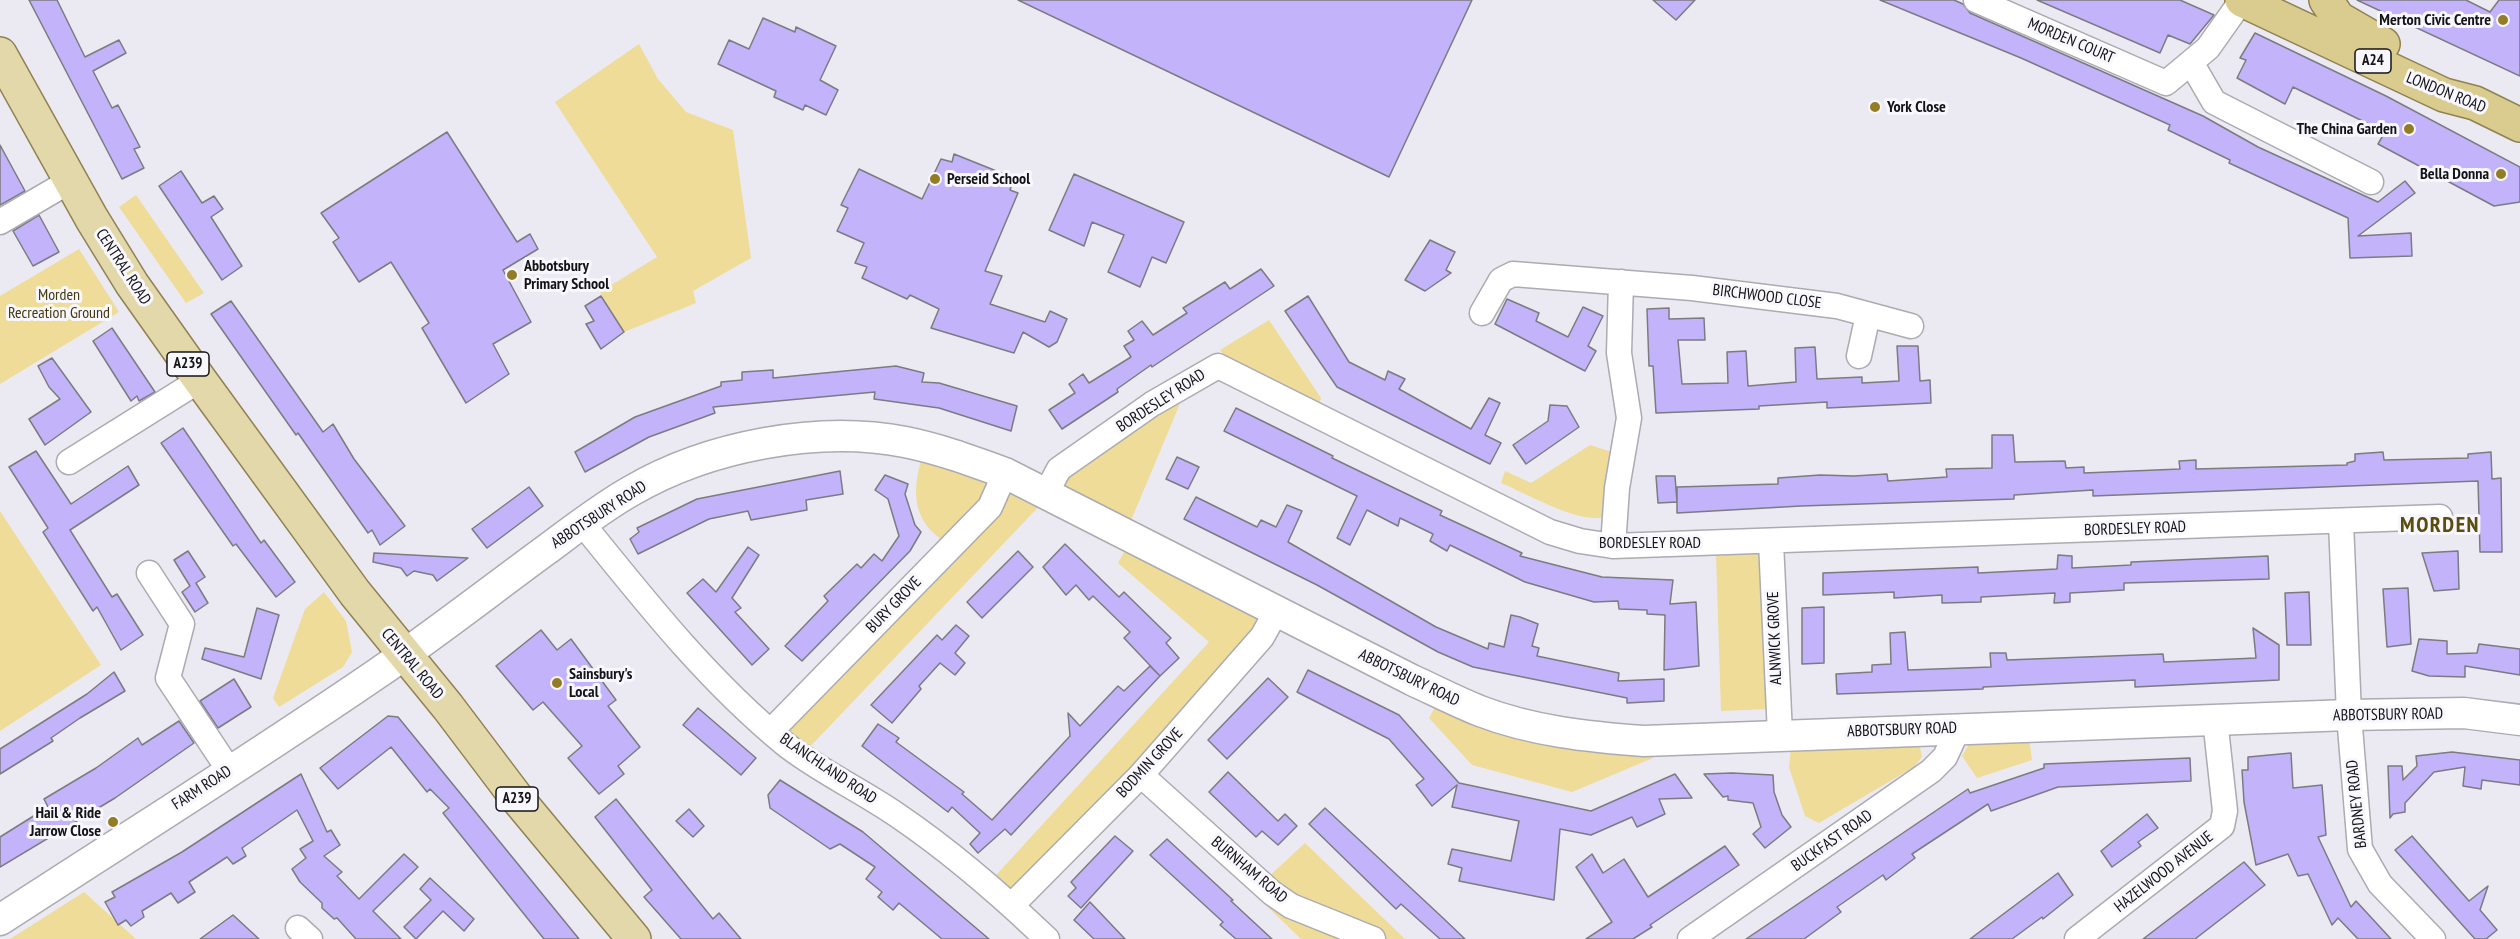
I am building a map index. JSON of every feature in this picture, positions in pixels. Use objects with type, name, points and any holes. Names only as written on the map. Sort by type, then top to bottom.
[{"type":"highway","name":"LONDON ROAD","points":[[2242,0],[2444,95],[2475,103],[2520,125]]},
{"type":"highway","name":"A24","points":[[2326,0],[2338,18],[2351,27],[2410,58],[2475,103]]},
{"type":"main road","name":"CENTRAL ROAD","points":[[0,54],[70,181],[132,284],[200,380],[342,576],[404,656],[634,939]]},
{"type":"street","name":"MORDEN COURT","points":[[1976,0],[2166,83],[2192,64]]},
{"type":"street","points":[[2242,0],[2215,39],[2192,64],[2214,102],[2371,182]]},
{"type":"street","points":[[0,222],[70,181]]},
{"type":"street","name":"BIRCHWOOD CLOSE","points":[[1482,313],[1501,280],[1513,274],[1622,282],[1837,306],[1911,326]]},
{"type":"street","points":[[1613,546],[1617,488],[1629,418],[1619,353],[1622,282]]},
{"type":"street","points":[[1859,356],[1868,315]]},
{"type":"street","name":"BORDESLEY ROAD","points":[[1045,495],[1059,469],[1152,404],[1218,366],[1550,532],[1580,541],[1613,546],[2440,517]]},
{"type":"street","points":[[69,462],[200,380]]},
{"type":"street","name":"ABBOTSBURY ROAD","points":[[404,656],[582,523],[632,490],[691,463],[748,446],[805,439],[859,437],[902,441],[948,452],[1005,473],[1412,680],[1480,711],[1526,725],[1580,736],[1644,741],[2215,719],[2464,713],[2520,720]]},
{"type":"street","name":"BURY GROVE","points":[[772,730],[990,507],[1005,473]]},
{"type":"street","points":[[2341,522],[2349,715]]},
{"type":"street","name":"BLANCHLAND ROAD","points":[[582,523],[667,628],[718,682],[786,744],[898,816],[1012,905],[1047,939]]},
{"type":"street","name":"ALNWICK GROVE","points":[[1771,542],[1780,734]]},
{"type":"street","points":[[149,573],[182,624],[168,678],[229,770]]},
{"type":"street","name":"BODMIN GROVE","points":[[1012,905],[1141,775],[1262,637],[1276,612]]},
{"type":"street","name":"FARM ROAD","points":[[0,920],[404,656]]},
{"type":"street","name":"BARDNEY ROAD","points":[[2349,715],[2360,849],[2380,884],[2433,939]]},
{"type":"street","name":"HAZELWOOD AVENUE","points":[[2077,939],[2222,826],[2225,811],[2215,719]]},
{"type":"street","name":"BUCKFAST ROAD","points":[[1690,939],[1931,771],[1945,757],[1958,729]]},
{"type":"street","name":"BURNHAM ROAD","points":[[1141,775],[1272,893],[1291,906],[1373,939]]},
{"type":"green space","points":[[639,44],[658,79],[686,112],[733,130],[751,258],[693,291],[696,303],[624,332],[600,292],[657,257],[555,102]]},
{"type":"green space","points":[[136,195],[204,293],[186,303],[119,207]]},
{"type":"green space","name":"Morden Recreation Ground","points":[[79,249],[119,312],[0,384],[0,296]]},
{"type":"green space","points":[[1269,320],[1321,398],[1319,404],[1226,358],[1220,350]]},
{"type":"green space","points":[[1178,394],[1179,406],[1127,530],[1052,492],[1063,473]]},
{"type":"green space","points":[[1590,445],[1615,453],[1605,517],[1594,518],[1567,512],[1501,483],[1505,471],[1531,483]]},
{"type":"green space","points":[[924,450],[1046,499],[805,752],[776,730],[953,549],[934,534],[920,514],[916,487]]},
{"type":"green space","points":[[0,511],[101,665],[0,731]]},
{"type":"green space","points":[[1130,541],[1271,616],[1011,901],[989,883],[1209,642],[1118,563]]},
{"type":"green space","points":[[1765,553],[1769,709],[1721,711],[1716,555]]},
{"type":"green space","points":[[324,592],[346,621],[352,652],[343,667],[279,707],[273,698],[305,609]]},
{"type":"green space","points":[[1435,707],[1521,737],[1580,750],[1653,750],[1653,758],[1572,792],[1472,765],[1429,718]]},
{"type":"green space","points":[[2029,738],[2032,760],[1977,778],[1962,756],[1972,739]]},
{"type":"green space","points":[[1919,743],[1922,757],[1914,767],[1819,823],[1805,816],[1789,767],[1791,749]]},
{"type":"green space","points":[[1305,843],[1405,939],[1301,939],[1252,892]]},
{"type":"green space","points":[[84,892],[136,939],[10,939]]},
{"type":"building","points":[[29,0],[57,0],[85,57],[119,40],[126,53],[93,71],[112,108],[118,105],[140,147],[134,149],[144,168],[122,179]]},
{"type":"building","points":[[1018,0],[1472,0],[1389,177]]},
{"type":"building","points":[[1653,0],[1695,0],[1676,20]]},
{"type":"building","points":[[1880,0],[1954,0],[1963,4],[1970,13],[2203,116],[2258,147],[2378,202],[2405,181],[2415,193],[2358,236],[2411,233],[2412,256],[2350,258],[2348,218],[2229,163],[2230,160],[2168,130],[2170,125],[2021,58]]},
{"type":"building","points":[[2037,0],[2180,0],[2214,15],[2190,44],[2168,35],[2160,53]]},
{"type":"building","points":[[2357,0],[2466,0],[2490,12],[2499,0],[2520,0],[2520,76]]},
{"type":"building","points":[[763,18],[795,32],[796,27],[836,46],[820,80],[838,90],[826,115],[805,105],[803,110],[774,97],[776,91],[718,64],[729,40],[749,49]]},
{"type":"building","points":[[2255,33],[2386,96],[2520,167],[2520,202],[2494,206],[2378,144],[2385,132],[2293,87],[2285,104],[2237,78],[2246,60],[2240,58]]},
{"type":"building","points":[[447,132],[517,242],[530,234],[538,249],[503,270],[531,322],[493,344],[509,374],[466,403],[422,328],[429,323],[391,262],[359,282],[333,242],[339,238],[321,213]]},
{"type":"building","points":[[0,145],[25,191],[0,205]]},
{"type":"building","points":[[954,154],[1014,178],[1010,190],[1018,193],[985,271],[1002,276],[990,304],[1045,322],[1050,311],[1067,319],[1057,342],[1049,347],[1023,332],[1014,353],[931,328],[939,309],[910,295],[907,299],[862,278],[867,267],[855,263],[864,243],[837,231],[848,208],[841,205],[859,169],[922,199],[941,159],[952,162]]},
{"type":"building","points":[[181,171],[202,203],[214,196],[223,209],[211,217],[242,266],[222,280],[159,186]]},
{"type":"building","points":[[1074,174],[1184,222],[1166,263],[1152,257],[1140,287],[1108,272],[1124,235],[1092,222],[1084,246],[1049,230]]},
{"type":"building","points":[[39,215],[59,252],[33,266],[13,231]]},
{"type":"building","points":[[1430,240],[1455,252],[1446,270],[1451,273],[1425,291],[1405,280]]},
{"type":"building","points":[[1261,269],[1274,286],[1152,367],[1151,365],[1117,389],[1118,392],[1062,429],[1049,410],[1075,393],[1069,384],[1083,374],[1089,383],[1131,357],[1124,346],[1134,340],[1128,331],[1142,321],[1153,335],[1187,313],[1183,308],[1225,282],[1230,289]]},
{"type":"building","points":[[601,296],[624,332],[601,349],[586,324],[594,321],[585,306]]},
{"type":"building","points":[[1308,296],[1349,362],[1385,380],[1388,371],[1405,379],[1399,389],[1471,429],[1489,398],[1500,403],[1485,435],[1501,443],[1490,464],[1337,387],[1285,311]]},
{"type":"building","points":[[1507,299],[1539,313],[1536,321],[1568,337],[1583,307],[1603,316],[1588,346],[1596,351],[1585,371],[1495,324]]},
{"type":"building","points":[[231,301],[323,432],[333,424],[354,459],[405,526],[380,545],[372,530],[368,533],[298,433],[296,435],[211,314]]},
{"type":"building","points":[[1669,308],[1669,319],[1704,318],[1705,340],[1678,340],[1682,384],[1728,383],[1727,352],[1746,351],[1748,386],[1796,382],[1795,348],[1815,347],[1817,379],[1862,377],[1862,383],[1899,381],[1897,346],[1918,346],[1920,381],[1930,380],[1931,403],[1827,408],[1827,402],[1759,406],[1759,409],[1656,413],[1653,366],[1649,366],[1647,309]]},
{"type":"building","points":[[112,328],[155,392],[139,401],[137,396],[131,401],[93,341]]},
{"type":"building","points":[[52,358],[91,412],[45,445],[29,419],[60,399],[49,387],[38,366]]},
{"type":"building","points":[[896,366],[924,373],[922,382],[939,383],[1017,406],[1011,431],[939,408],[874,399],[875,392],[713,407],[715,413],[649,437],[585,472],[575,452],[635,417],[721,386],[721,382],[742,380],[742,372],[773,370],[773,378]]},
{"type":"building","points":[[1550,405],[1567,406],[1579,427],[1526,464],[1513,445],[1548,421]]},
{"type":"building","points":[[1236,408],[1442,511],[1440,515],[1522,553],[1520,556],[1602,577],[1673,580],[1670,604],[1696,602],[1699,666],[1664,670],[1665,615],[1647,614],[1647,610],[1619,609],[1618,601],[1594,602],[1525,582],[1450,545],[1447,551],[1430,541],[1433,534],[1400,518],[1398,526],[1367,510],[1350,545],[1337,538],[1357,496],[1224,431]]},
{"type":"building","points":[[183,428],[261,543],[264,540],[295,582],[276,597],[236,544],[233,546],[161,443]]},
{"type":"building","points":[[1992,435],[2013,435],[2015,462],[2065,461],[2066,468],[2084,467],[2084,473],[2180,469],[2179,461],[2196,460],[2196,469],[2347,465],[2355,461],[2355,454],[2383,452],[2384,460],[2468,458],[2468,454],[2491,452],[2492,479],[2501,478],[2502,552],[2480,552],[2478,481],[2093,496],[2093,490],[2014,495],[2014,499],[1801,506],[1677,513],[1677,487],[1778,484],[1778,478],[1820,475],[1887,474],[1888,481],[1947,477],[1946,469],[1992,468]]},
{"type":"building","points":[[36,451],[71,504],[128,466],[139,485],[70,530],[112,597],[117,594],[143,635],[121,650],[97,607],[93,611],[43,532],[48,528],[9,467]]},
{"type":"building","points":[[1177,457],[1199,467],[1188,489],[1166,479]]},
{"type":"building","points":[[840,471],[843,494],[806,500],[807,510],[751,520],[748,511],[709,519],[638,554],[630,539],[639,532],[637,528],[697,499]]},
{"type":"building","points":[[885,475],[908,484],[905,494],[915,525],[921,532],[910,551],[802,661],[785,646],[828,601],[824,596],[857,564],[861,568],[874,554],[882,561],[899,536],[888,499],[875,490]]},
{"type":"building","points":[[1656,476],[1675,476],[1677,502],[1658,503]]},
{"type":"building","points":[[529,487],[543,506],[487,548],[472,529]]},
{"type":"building","points":[[1196,497],[1257,527],[1261,520],[1276,527],[1287,505],[1302,511],[1288,542],[1436,627],[1488,649],[1489,643],[1504,647],[1511,615],[1520,617],[1538,624],[1532,646],[1539,648],[1537,656],[1619,673],[1618,681],[1664,679],[1664,701],[1627,703],[1627,698],[1473,667],[1438,652],[1317,585],[1184,519]]},
{"type":"building","points":[[1065,544],[1119,597],[1124,592],[1171,638],[1166,643],[1179,658],[1160,676],[1124,638],[1130,632],[1093,596],[1089,600],[1076,585],[1066,595],[1043,567]]},
{"type":"building","points":[[748,547],[759,555],[732,598],[741,608],[735,612],[769,649],[752,665],[687,593],[703,579],[716,592]]},
{"type":"building","points":[[188,551],[205,577],[196,583],[208,603],[195,612],[182,592],[190,586],[174,560]]},
{"type":"building","points":[[1018,551],[1033,567],[982,618],[967,602]]},
{"type":"building","points":[[2458,551],[2459,589],[2434,591],[2422,553]]},
{"type":"building","points":[[374,553],[468,558],[437,581],[433,575],[414,571],[407,576],[401,568],[373,562]]},
{"type":"building","points":[[2058,555],[2072,556],[2072,568],[2131,565],[2131,562],[2268,556],[2269,579],[2124,583],[2124,590],[2070,593],[2070,602],[2054,603],[2055,593],[1981,597],[1981,602],[1942,603],[1942,595],[1894,598],[1894,592],[1823,595],[1823,573],[1978,567],[1978,573],[2057,569]]},
{"type":"building","points":[[2408,588],[2411,644],[2387,647],[2383,589]]},
{"type":"building","points":[[2309,592],[2311,645],[2287,645],[2285,593]]},
{"type":"building","points":[[1824,607],[1824,663],[1802,664],[1802,608]]},
{"type":"building","points":[[257,608],[279,615],[261,679],[202,659],[205,648],[244,657]]},
{"type":"building","points":[[956,625],[969,636],[955,653],[965,663],[955,675],[940,663],[919,686],[921,689],[892,723],[871,705],[937,635],[942,640]]},
{"type":"building","points":[[2253,628],[2279,645],[2279,680],[2135,687],[2135,680],[1983,687],[1983,689],[1837,694],[1836,674],[1872,672],[1872,665],[1891,664],[1890,633],[1905,632],[1908,670],[1991,667],[1990,653],[2006,653],[2007,660],[2163,654],[2164,662],[2256,658]]},
{"type":"building","points":[[541,630],[557,650],[571,639],[616,700],[608,706],[640,747],[618,766],[624,774],[599,794],[568,758],[582,746],[543,702],[533,710],[496,666]]},
{"type":"building","points":[[2419,639],[2447,641],[2447,654],[2477,653],[2479,644],[2520,649],[2520,675],[2465,666],[2465,677],[2429,676],[2412,671]]},
{"type":"building","points":[[1150,666],[1160,676],[1011,835],[1005,829],[978,853],[970,844],[980,833],[952,807],[948,812],[862,746],[878,724],[899,738],[896,742],[964,792],[962,794],[992,820],[1070,736],[1068,713],[1080,726],[1118,686],[1124,691]]},
{"type":"building","points":[[1308,670],[1399,715],[1459,783],[1591,811],[1675,774],[1692,798],[1659,799],[1665,814],[1637,827],[1632,817],[1591,835],[1560,829],[1554,900],[1459,881],[1462,868],[1448,864],[1452,849],[1511,861],[1519,821],[1452,807],[1457,785],[1432,806],[1416,785],[1424,779],[1389,739],[1297,692]]},
{"type":"building","points":[[114,672],[125,691],[80,718],[51,738],[53,741],[0,774],[0,749],[87,694]]},
{"type":"building","points":[[1268,678],[1288,697],[1227,759],[1208,740]]},
{"type":"building","points":[[234,679],[251,707],[218,728],[200,701]]},
{"type":"building","points":[[698,708],[756,758],[741,775],[683,725]]},
{"type":"building","points":[[388,716],[398,717],[579,939],[544,939],[443,813],[449,808],[430,789],[427,792],[391,747],[338,789],[320,768]]},
{"type":"building","points":[[179,721],[194,743],[115,798],[0,867],[0,837],[48,807],[44,799],[96,768],[138,738],[142,745]]},
{"type":"building","points":[[2452,752],[2520,760],[2520,785],[2482,780],[2481,789],[2463,786],[2465,767],[2434,772],[2405,803],[2405,812],[2393,814],[2390,818],[2388,766],[2402,766],[2403,780],[2417,766],[2416,756]]},
{"type":"building","points":[[2291,753],[2293,788],[2322,785],[2326,835],[2318,837],[2351,907],[2356,901],[2391,939],[2358,939],[2338,918],[2332,925],[2308,874],[2298,876],[2288,854],[2256,865],[2244,802],[2242,770],[2248,770],[2248,757]]},
{"type":"building","points":[[2190,758],[2191,781],[2058,787],[1991,811],[1988,804],[1912,854],[1915,858],[1886,880],[1883,875],[1837,907],[1841,912],[1804,939],[1746,939],[1968,789],[1970,793],[2044,768],[2044,764]]},
{"type":"building","points":[[1228,772],[1278,821],[1285,814],[1297,826],[1278,845],[1262,831],[1256,837],[1209,792]]},
{"type":"building","points":[[301,774],[327,832],[331,830],[340,845],[324,856],[342,872],[337,876],[359,899],[404,854],[418,867],[373,911],[401,939],[356,939],[337,918],[334,919],[322,908],[322,903],[300,882],[292,869],[306,858],[300,849],[313,841],[297,810],[242,848],[246,856],[233,864],[227,857],[189,882],[195,892],[178,903],[171,893],[142,911],[144,917],[131,926],[126,920],[118,925],[105,902],[115,897],[112,892],[182,852]]},
{"type":"building","points":[[1704,774],[1773,775],[1774,792],[1782,815],[1791,827],[1765,848],[1753,834],[1761,827],[1753,803],[1728,800],[1728,796],[1723,797]]},
{"type":"building","points":[[780,780],[863,832],[989,939],[942,939],[899,903],[893,910],[878,897],[882,892],[866,879],[875,867],[840,844],[830,849],[770,808],[768,795]]},
{"type":"building","points":[[616,799],[713,919],[719,913],[741,939],[681,939],[644,897],[652,890],[595,817]]},
{"type":"building","points":[[1325,808],[1465,939],[1440,939],[1401,904],[1396,909],[1309,824]]},
{"type":"building","points":[[689,809],[704,826],[693,837],[676,821]]},
{"type":"building","points":[[2147,814],[2158,828],[2138,842],[2141,846],[2112,867],[2101,851]]},
{"type":"building","points":[[1115,836],[1133,851],[1081,908],[1068,896],[1076,888],[1071,882]]},
{"type":"building","points":[[2412,836],[2469,901],[2488,886],[2480,910],[2497,930],[2486,939],[2475,939],[2395,850]]},
{"type":"building","points":[[1167,839],[1272,939],[1236,939],[1220,925],[1223,922],[1150,855]]},
{"type":"building","points":[[1725,846],[1739,865],[1650,925],[1652,927],[1633,939],[1586,939],[1612,922],[1576,867],[1592,854],[1603,873],[1624,859],[1648,897]]},
{"type":"building","points":[[2244,862],[2265,885],[2195,939],[2143,939]]},
{"type":"building","points":[[2058,873],[2073,895],[2043,919],[2042,917],[2012,939],[1970,939]]},
{"type":"building","points":[[430,878],[474,919],[464,931],[443,911],[416,939],[404,927],[431,900],[420,889]]},
{"type":"building","points":[[1090,902],[1125,939],[1094,939],[1074,920]]},
{"type":"building","points":[[233,915],[259,939],[200,939]]},
{"type":"place","name":"Merton Civic Centre","points":[[2503,20]]},
{"type":"place","name":"York Close","points":[[1875,107]]},
{"type":"place","name":"The China Garden","points":[[2409,129]]},
{"type":"place","name":"Bella Donna","points":[[2501,174]]},
{"type":"place","name":"Perseid School","points":[[935,179]]},
{"type":"place","name":"Abbotsbury Primary School","points":[[512,275]]},
{"type":"place","name":"Sainsbury's Local","points":[[557,683]]},
{"type":"place","name":"Hail & Ride Jarrow Close","points":[[113,822]]},
{"type":"district","name":"MORDEN","points":[[2440,526]]}]
